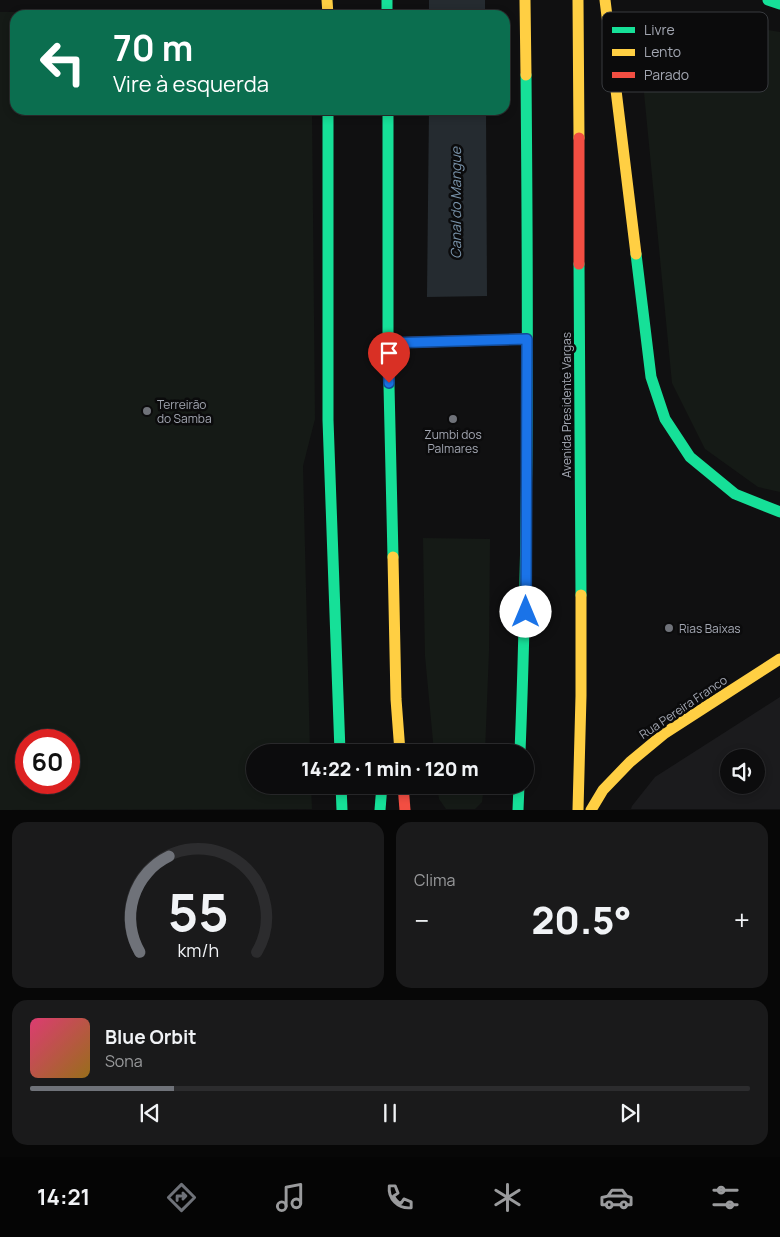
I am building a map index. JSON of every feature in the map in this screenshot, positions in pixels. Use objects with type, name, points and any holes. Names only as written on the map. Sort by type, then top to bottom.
[{"type":"main road","points":[[520,744],[525,650],[527,339],[525,0]]},
{"type":"main road","name":"Avenida Presidente Vargas","points":[[578,0],[581,696],[578,810]]},
{"type":"main road","points":[[768,0],[780,4]]},
{"type":"main road","points":[[616,92],[651,377],[664,419],[690,457],[728,488],[736,494],[780,512]]},
{"type":"main road","points":[[328,115],[328,420],[340,744]]},
{"type":"main road","points":[[388,115],[388,343],[396,699],[399,744]]},
{"type":"main road","points":[[388,343],[527,339]]},
{"type":"main road","name":"Rua Pereira Franco","points":[[591,810],[603,790],[630,762],[665,733],[780,659]]},
{"type":"main road","points":[[387,744],[396,699]]},
{"type":"main road","points":[[341,794],[342,810]]},
{"type":"main road","points":[[380,810],[381,794]]},
{"type":"main road","points":[[404,794],[405,810]]},
{"type":"main road","points":[[518,810],[519,794]]},
{"type":"shaded area","points":[[0,12],[10,12],[10,115],[312,115],[315,419],[303,466],[310,744],[246,744],[246,794],[311,794],[312,809],[0,810]]},
{"type":"shaded area","points":[[768,30],[780,32],[780,492],[758,487],[705,449],[672,383],[644,92],[768,92]]},
{"type":"shaded area","points":[[423,538],[490,539],[489,651],[485,744],[433,744],[425,656]]},
{"type":"shaded area","points":[[780,697],[780,809],[631,809],[655,777]]},
{"type":"shaded area","points":[[438,794],[483,794],[482,802],[475,809],[446,809],[439,799]]},
{"type":"water","points":[[429,0],[485,0],[485,10],[429,10]]},
{"type":"water","name":"Canal do Mangue","points":[[429,115],[486,115],[487,296],[427,297]]},
{"type":"traffic: fast","points":[[387,0],[387,10]]},
{"type":"traffic: fast","points":[[768,0],[780,4]]},
{"type":"traffic: fast","points":[[520,744],[526,498],[526,75]]},
{"type":"traffic: fast","points":[[328,115],[328,420],[340,744]]},
{"type":"traffic: fast","points":[[388,115],[388,343],[393,557]]},
{"type":"traffic: fast","points":[[636,254],[651,377],[665,419],[690,457],[735,494],[780,512]]},
{"type":"traffic: fast","points":[[579,264],[581,595]]},
{"type":"traffic: fast","points":[[341,794],[342,810]]},
{"type":"traffic: fast","points":[[380,810],[381,794]]},
{"type":"traffic: fast","points":[[518,810],[519,794]]},
{"type":"traffic: slow","points":[[327,0],[328,10]]},
{"type":"traffic: slow","points":[[525,0],[526,75]]},
{"type":"traffic: slow","points":[[578,0],[579,138]]},
{"type":"traffic: slow","points":[[605,0],[606,12]]},
{"type":"traffic: slow","points":[[616,92],[636,254]]},
{"type":"traffic: slow","points":[[393,557],[396,699],[399,744]]},
{"type":"traffic: slow","points":[[578,810],[581,595]]},
{"type":"traffic: slow","points":[[591,810],[603,790],[630,762],[665,733],[780,659]]},
{"type":"traffic: jam","points":[[579,138],[579,264]]},
{"type":"traffic: jam","points":[[388,343],[527,339]]},
{"type":"traffic: jam","points":[[404,794],[405,810]]},
{"type":"place","name":"Terreirão do Samba","points":[[147,411]]},
{"type":"place","name":"Zumbi dos Palmares","points":[[453,419]]},
{"type":"place","name":"Rias Baixas","points":[[669,628]]},
{"type":"route","points":[[389,383],[388,343],[527,339],[526,612]]}]
